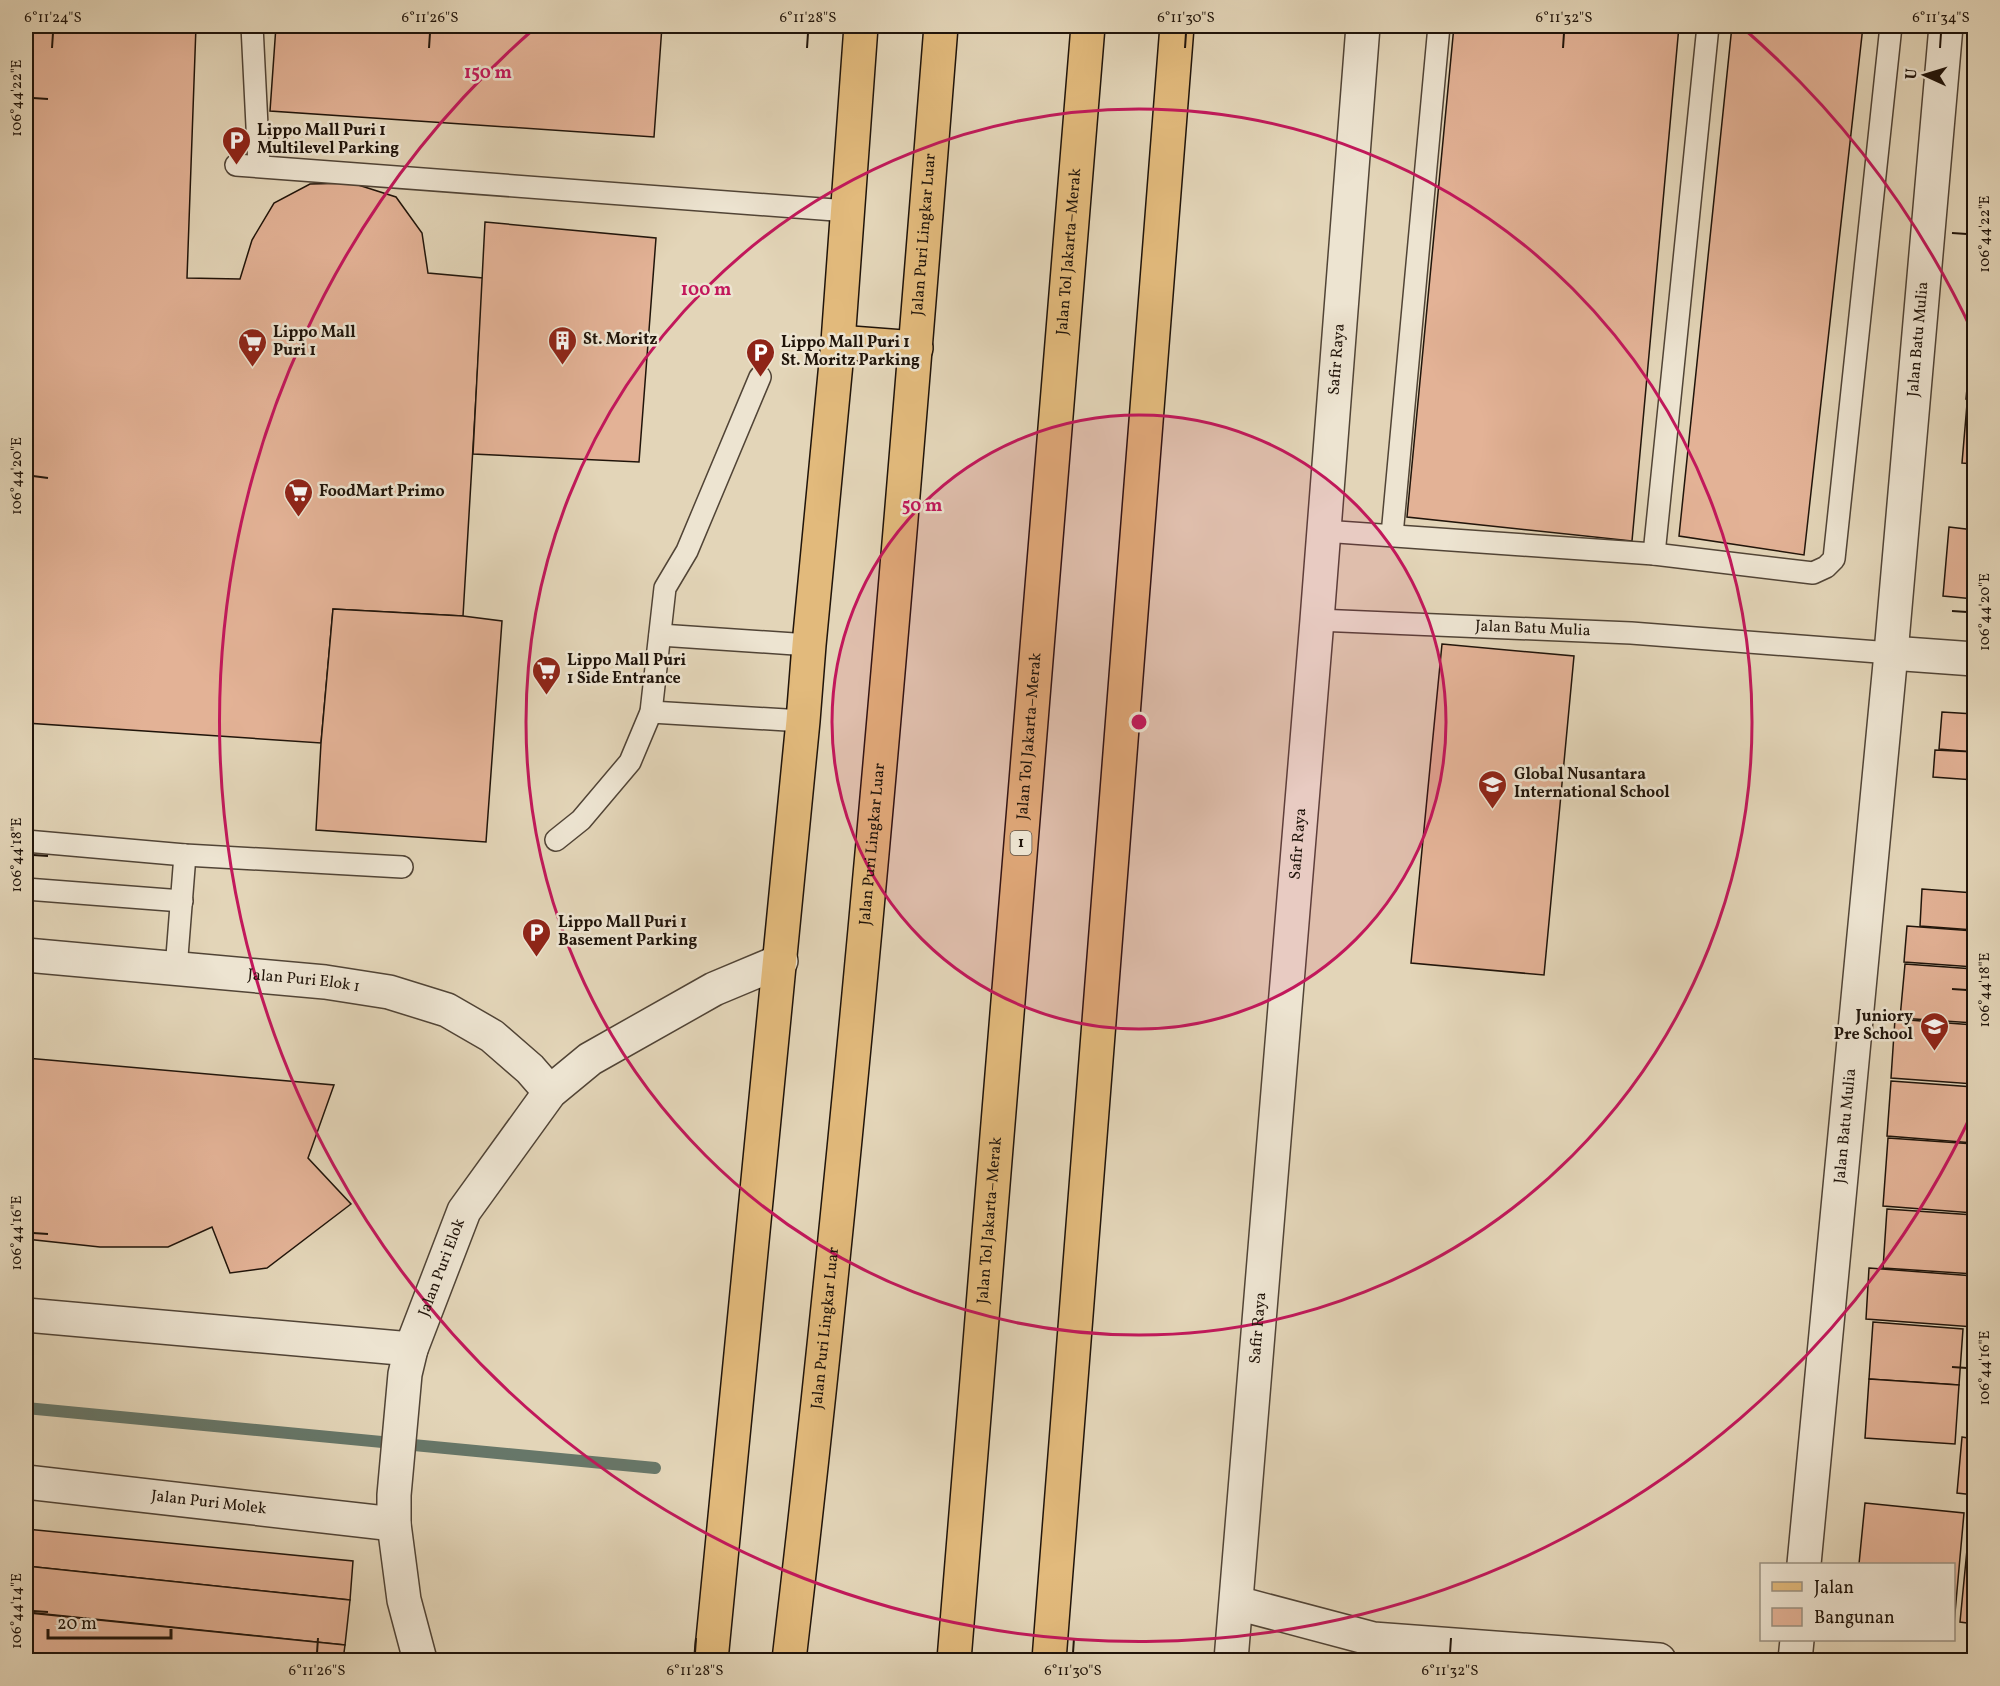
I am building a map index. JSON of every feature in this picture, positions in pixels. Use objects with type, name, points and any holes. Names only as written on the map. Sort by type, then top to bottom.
[{"type":"main road","points":[[711,1660],[781,962],[838,342],[861,26]]},
{"type":"main road","name":"Jalan Puri Lingkar Luar","points":[[789,1660],[867,913],[916,348],[941,26]]},
{"type":"main road","name":"Jalan Tol Jakarta–Merak","points":[[954,1660],[1088,26]]},
{"type":"main road","points":[[1049,1660],[1177,26]]},
{"type":"main road","points":[[838,342],[916,348]]},
{"type":"main road","points":[[933,1660],[967,1509]]},
{"type":"street","name":"Safir Raya","points":[[1231,1660],[1364,26]]},
{"type":"street","name":"Jalan Batu Mulia","points":[[1804,1563],[1891,653],[1947,26]]},
{"type":"street","name":"Jalan Batu Mulia","points":[[1891,653],[1974,659]]},
{"type":"street","name":"Jalan Puri Elok 1","points":[[26,955],[325,982],[389,992],[447,1010],[492,1036],[530,1069],[550,1092]]},
{"type":"street","name":"Jalan Puri Elok","points":[[408,1362],[464,1212],[550,1092],[590,1059],[640,1029],[714,989],[781,962]]},
{"type":"street","points":[[26,1315],[408,1362],[394,1510],[404,1600],[420,1660]]},
{"type":"street","name":"Jalan Puri Molek","points":[[26,1482],[394,1510]]},
{"type":"street","points":[[1237,1603],[1373,1639],[1659,1660]]},
{"type":"street","points":[[1795,1660],[1797,1641]]},
{"type":"lane","points":[[252,26],[259,166]]},
{"type":"lane","points":[[1392,535],[1439,26]]},
{"type":"lane","points":[[1654,554],[1708,26]]},
{"type":"lane","points":[[1323,531],[1654,554],[1813,573],[1834,560],[1891,26]]},
{"type":"lane","points":[[236,165],[848,211]]},
{"type":"lane","points":[[556,840],[581,820],[630,762],[651,711],[664,588],[687,551],[760,377]]},
{"type":"lane","name":"Jalan Batu Mulia","points":[[1317,620],[1631,633],[1891,653]]},
{"type":"lane","points":[[660,635],[809,645]]},
{"type":"lane","points":[[651,711],[803,722]]},
{"type":"lane","points":[[26,841],[185,855],[402,867]]},
{"type":"lane","points":[[176,969],[185,855]]},
{"type":"lane","points":[[26,889],[182,901]]},
{"type":"building","name":"Lippo Mall Puri 1","points":[[26,26],[196,26],[187,278],[240,279],[252,240],[274,203],[310,184],[352,183],[396,197],[422,233],[428,273],[483,278],[463,616],[333,609],[321,743],[26,723]]},
{"type":"building","points":[[276,26],[662,26],[654,137],[270,111]]},
{"type":"building","points":[[1454,26],[1679,26],[1632,541],[1407,517]]},
{"type":"building","points":[[1732,26],[1863,26],[1804,555],[1679,536]]},
{"type":"building","name":"St. Moritz","points":[[485,222],[656,238],[639,462],[473,454]]},
{"type":"building","points":[[1974,303],[1974,346],[1971,346]]},
{"type":"building","points":[[1971,346],[1974,346],[1974,400],[1966,399]]},
{"type":"building","points":[[1967,404],[1974,405],[1974,464],[1962,463]]},
{"type":"building","points":[[1974,480],[1974,526],[1970,525]]},
{"type":"building","points":[[1949,527],[1974,530],[1974,599],[1943,596]]},
{"type":"building","points":[[333,609],[463,616],[502,621],[486,842],[316,830]]},
{"type":"building","name":"Global Nusantara International School","points":[[1442,644],[1574,656],[1544,975],[1411,963]]},
{"type":"building","points":[[1942,712],[1974,714],[1974,752],[1939,749]]},
{"type":"building","points":[[1935,750],[1974,752],[1974,780],[1933,777]]},
{"type":"building","points":[[1922,889],[1974,893],[1974,930],[1920,926]]},
{"type":"building","points":[[1907,926],[1974,931],[1974,967],[1904,962]]},
{"type":"building","points":[[1905,964],[1974,969],[1974,1023],[1900,1018]]},
{"type":"building","name":"Juniory Pre School","points":[[1895,1019],[1974,1025],[1974,1084],[1891,1078]]},
{"type":"building","points":[[26,1058],[334,1085],[308,1158],[351,1204],[267,1268],[230,1273],[212,1227],[168,1247],[100,1247],[26,1239]]},
{"type":"building","points":[[1891,1081],[1974,1087],[1974,1143],[1887,1136]]},
{"type":"building","points":[[1888,1138],[1974,1144],[1974,1213],[1883,1206]]},
{"type":"building","points":[[1887,1209],[1974,1215],[1974,1274],[1883,1268]]},
{"type":"building","points":[[1869,1268],[1974,1276],[1974,1327],[1866,1319]]},
{"type":"building","points":[[1873,1322],[1963,1329],[1959,1385],[1869,1379]]},
{"type":"building","points":[[1869,1379],[1959,1385],[1955,1444],[1865,1438]]},
{"type":"building","points":[[1962,1437],[1974,1439],[1974,1495],[1957,1493]]},
{"type":"building","points":[[1972,1498],[1974,1498],[1974,1624],[1960,1622]]},
{"type":"building","points":[[1865,1503],[1964,1513],[1955,1613],[1955,1563],[1859,1563]]},
{"type":"building","points":[[26,1529],[353,1561],[350,1600],[26,1566]]},
{"type":"building","points":[[26,1566],[350,1600],[345,1645],[26,1612]]},
{"type":"building","points":[[29,1613],[345,1645],[343,1660],[58,1660],[26,1657]]},
{"type":"waterway","points":[[26,1408],[655,1468]]},
{"type":"place","name":"Lippo Mall Puri 1 Multilevel Parking","points":[[236,166]]},
{"type":"place","name":"St. Moritz","points":[[562,366]]},
{"type":"place","name":"Lippo Mall Puri 1","points":[[252,368]]},
{"type":"place","name":"Lippo Mall Puri 1 St. Moritz Parking","points":[[760,378]]},
{"type":"place","name":"FoodMart Primo","points":[[298,518]]},
{"type":"place","name":"Lippo Mall Puri 1 Side Entrance","points":[[546,696]]},
{"type":"place","name":"Global Nusantara International School","points":[[1493,810]]},
{"type":"place","name":"Lippo Mall Puri 1 Basement Parking","points":[[537,958]]},
{"type":"place","name":"Juniory Pre School","points":[[1934,1052]]}]
